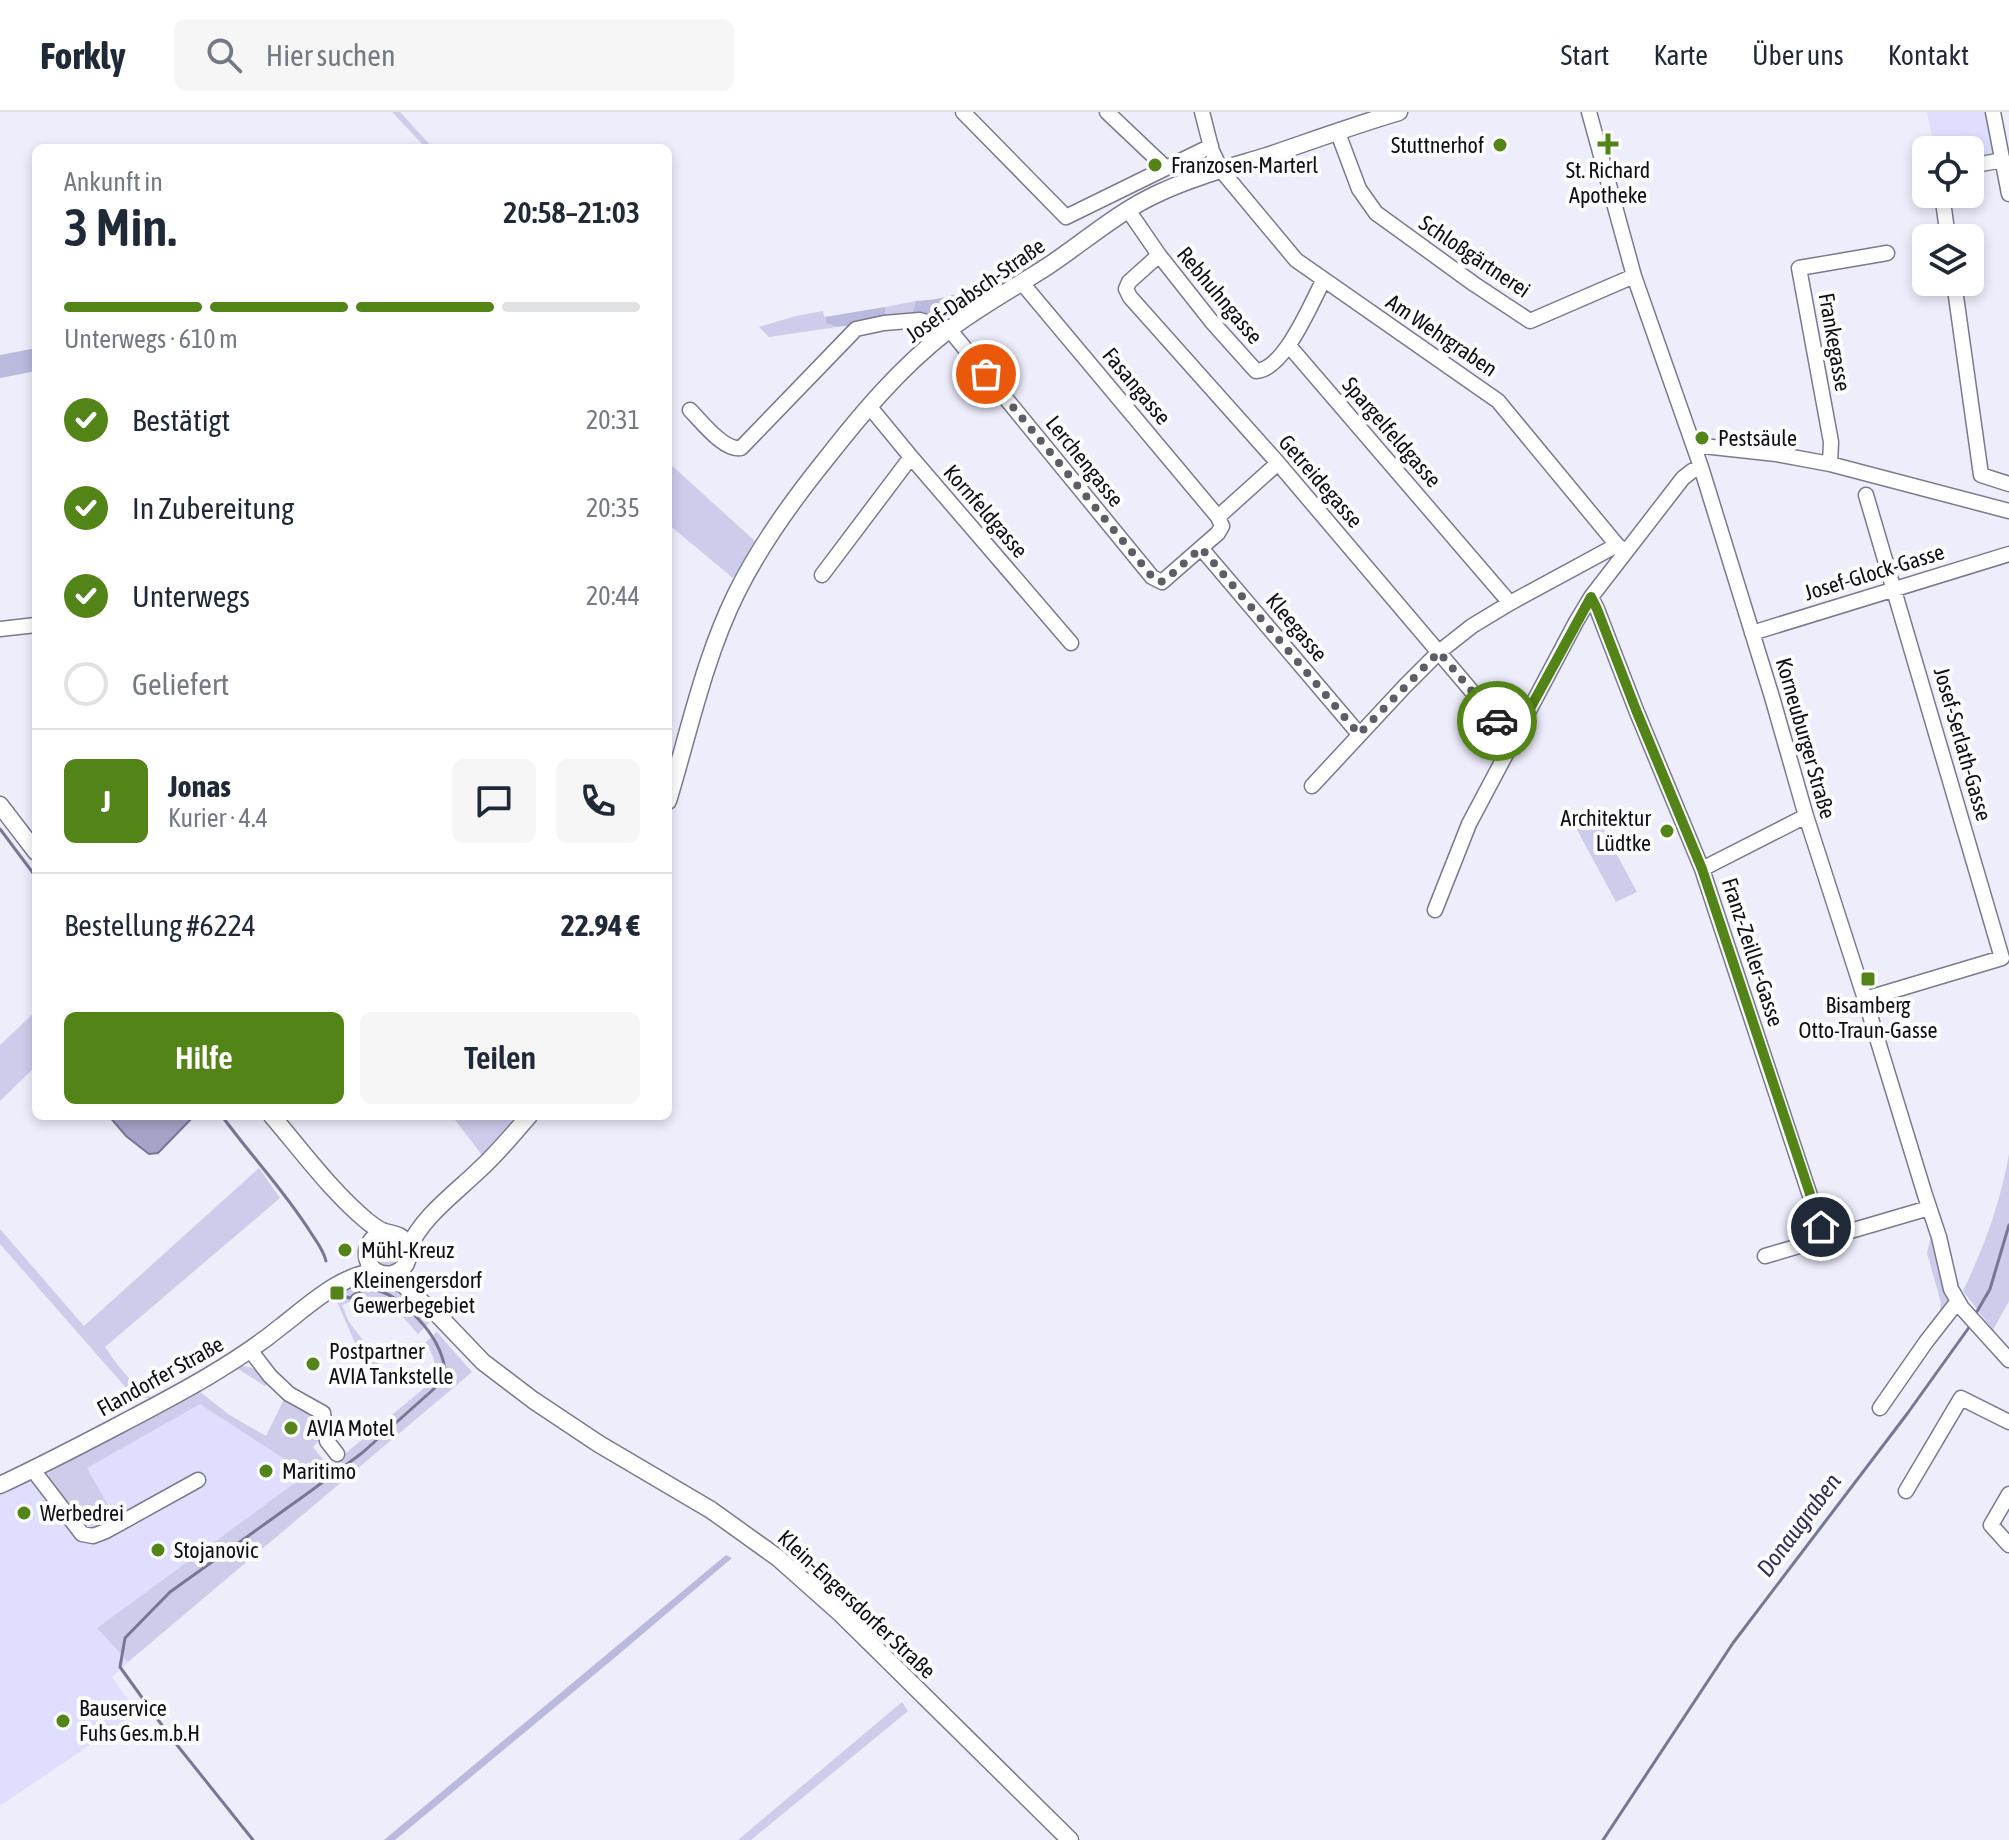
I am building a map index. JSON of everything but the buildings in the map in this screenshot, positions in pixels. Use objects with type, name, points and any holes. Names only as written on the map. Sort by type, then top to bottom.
[{"type":"main road","name":"Josef-Dabsch-Straße","points":[[672,788],[717,640],[741,584],[790,505],[869,406],[912,360],[949,329],[1155,195],[1221,170],[1399,112]]},
{"type":"main road","points":[[0,805],[32,847]]},
{"type":"main road","points":[[275,1120],[330,1185],[363,1218],[403,1239],[408,1254]]},
{"type":"main road","points":[[330,1185],[356,1223],[367,1248],[368,1263],[380,1273],[397,1272],[423,1225],[490,1160],[525,1120]]},
{"type":"main road","points":[[367,1248],[373,1238],[411,1223],[451,1196]]},
{"type":"main road","name":"Flandorfer Straße","points":[[0,1485],[149,1410],[250,1350],[332,1288],[367,1248]]},
{"type":"main road","name":"Klein-Engersdorfer Straße","points":[[408,1254],[414,1276],[438,1315]]},
{"type":"main road","name":"Flandorfer Straße","points":[[332,1288],[360,1275],[380,1273]]},
{"type":"main road","name":"Klein-Engersdorfer Straße","points":[[380,1273],[404,1285],[483,1362],[548,1411],[699,1502],[778,1558],[826,1599],[1070,1840]]},
{"type":"street","points":[[963,112],[1066,217],[1211,146]]},
{"type":"street","points":[[1107,112],[1165,167]]},
{"type":"street","name":"Am Wehrgraben","points":[[1202,112],[1221,170],[1284,249],[1304,268],[1498,401],[1621,548]]},
{"type":"street","name":"Korneuburger Straße","points":[[1589,112],[1634,276],[1701,467],[1806,816],[1939,1237],[1951,1289],[1960,1304],[2009,1360]]},
{"type":"street","points":[[1993,112],[2003,132],[2003,160],[2009,194]]},
{"type":"street","name":"Schloßgärtnerei","points":[[1338,133],[1355,179],[1376,213],[1530,321],[1634,276]]},
{"type":"street","points":[[1984,163],[2003,160]]},
{"type":"street","name":"Rebhuhngasse","points":[[1128,210],[1212,322],[1256,371],[1264,369],[1290,347]]},
{"type":"street","name":"Frankegasse","points":[[1830,464],[1831,442],[1799,268],[1887,253]]},
{"type":"street","name":"Getreidegasse","points":[[1159,255],[1129,282],[1126,289],[1128,294],[1278,463],[1503,728],[1515,736]]},
{"type":"street","points":[[1290,347],[1323,281]]},
{"type":"street","name":"Fasangasse","points":[[1022,283],[1218,517]]},
{"type":"street","points":[[1694,445],[1776,454],[1830,464],[2004,509],[2009,484],[1981,475],[1956,296]]},
{"type":"street","points":[[690,410],[725,444],[732,449],[741,448],[856,329],[920,320],[949,329]]},
{"type":"street","name":"Lerchengasse","points":[[949,329],[1152,577],[1159,582],[1166,580],[1201,548]]},
{"type":"street","name":"Spargelfeldgasse","points":[[1290,347],[1510,603]]},
{"type":"street","name":"Kornfeldgasse","points":[[869,406],[1071,643]]},
{"type":"street","points":[[822,575],[911,457]]},
{"type":"street","points":[[1201,548],[1221,529],[1222,522],[1218,517],[1278,463]]},
{"type":"street","points":[[1435,910],[1469,824],[1591,597],[1621,548],[1687,474],[1701,467]]},
{"type":"street","name":"Josef-Serlath-Gasse","points":[[1865,999],[2002,958],[1866,495]]},
{"type":"street","name":"Kleegasse","points":[[1201,548],[1359,734]]},
{"type":"street","points":[[1312,786],[1439,652],[1472,626],[1510,603],[1621,548]]},
{"type":"street","name":"Josef-Glock-Gasse","points":[[1752,633],[2009,554]]},
{"type":"street","name":"Franz-Zeiller-Gasse","points":[[1591,597],[1702,869],[1824,1238]]},
{"type":"street","points":[[0,629],[32,625]]},
{"type":"street","points":[[1702,869],[1806,816]]},
{"type":"street","points":[[1765,1256],[1929,1208]]},
{"type":"street","points":[[1880,1408],[1926,1342],[1960,1304]]},
{"type":"street","points":[[250,1350],[289,1394],[323,1413],[327,1441],[337,1454]]},
{"type":"street","points":[[1906,1491],[1961,1398],[2009,1422]]},
{"type":"street","points":[[33,1470],[82,1534],[93,1536],[198,1480]]},
{"type":"street","points":[[2009,1494],[1991,1525],[2009,1545]]},
{"type":"shaded area","points":[[392,112],[400,112],[429,144],[422,144]]},
{"type":"shaded area","points":[[1927,112],[1990,112],[1998,149],[1993,156],[1984,158],[1984,136],[1932,136]]},
{"type":"shaded area","points":[[1033,254],[1043,265],[980,302],[943,319],[911,317],[916,301],[938,299],[965,291]]},
{"type":"shaded area","points":[[916,301],[911,317],[886,321],[885,307]]},
{"type":"shaded area","points":[[885,307],[886,321],[837,327],[826,323],[825,317]]},
{"type":"shaded area","points":[[823,311],[826,323],[837,327],[769,337],[759,327],[796,316]]},
{"type":"shaded area","points":[[32,349],[32,372],[0,378],[0,355]]},
{"type":"shaded area","points":[[672,466],[756,542],[733,578],[672,527]]},
{"type":"shaded area","points":[[1596,816],[1637,892],[1616,902],[1575,826]]},
{"type":"shaded area","points":[[32,1015],[32,1070],[0,1101],[0,1045]]},
{"type":"shaded area","points":[[112,1120],[190,1120],[158,1153],[149,1154],[126,1136]]},
{"type":"shaded area","points":[[455,1120],[513,1120],[482,1155]]},
{"type":"shaded area","points":[[2009,1154],[2009,1301],[1993,1330],[1963,1291],[1991,1224]]},
{"type":"shaded area","points":[[259,1168],[280,1198],[105,1347],[120,1368],[152,1398],[134,1397],[0,1244],[0,1229],[84,1326]]},
{"type":"shaded area","points":[[1929,1208],[1958,1301],[1926,1342],[1941,1303],[1927,1253],[1931,1236]]},
{"type":"shaded area","points":[[393,1238],[404,1252],[395,1267],[378,1267],[372,1248],[374,1243]]},
{"type":"shaded area","points":[[364,1277],[395,1284],[429,1315],[431,1321],[418,1334],[387,1299],[363,1296],[342,1305],[349,1322],[380,1362],[368,1373],[335,1297],[345,1285]]},
{"type":"shaded area","points":[[437,1332],[472,1372],[128,1662],[97,1628],[307,1474],[200,1404],[87,1468],[109,1507],[116,1505],[120,1513],[102,1527],[86,1525],[48,1479],[51,1466],[239,1365],[253,1368],[268,1383],[265,1386],[238,1369],[199,1391],[228,1414],[266,1436],[284,1399],[310,1414],[319,1425],[319,1440],[313,1447],[329,1467],[434,1380],[434,1360],[425,1343]]},
{"type":"shaded area","points":[[191,1398],[307,1474],[97,1628],[128,1662],[112,1677],[137,1713],[0,1806],[0,1494]]},
{"type":"shaded area","points":[[726,1555],[732,1558],[612,1660],[395,1840],[384,1840]]},
{"type":"shaded area","points":[[902,1702],[908,1711],[751,1840],[738,1840]]},
{"type":"waterway","points":[[0,829],[32,872]]},
{"type":"waterway","points":[[225,1120],[290,1203],[326,1261]]},
{"type":"waterway","name":"Donaugraben","points":[[1975,1315],[1990,1289],[2009,1225]]},
{"type":"waterway","points":[[253,1840],[169,1735],[120,1667],[125,1638],[170,1592],[362,1453],[445,1379],[443,1360],[436,1343],[404,1305],[382,1292],[371,1290],[360,1291],[350,1298],[340,1295]]},
{"type":"waterway","name":"Donaugraben","points":[[1603,1840],[1733,1643],[1970,1326]]},
{"type":"way so far","points":[[986,374],[1154,579],[1164,581],[1201,548],[1359,734],[1439,652],[1497,721]]},
{"type":"place","name":"St. Richard Apotheke","points":[[1608,144]]},
{"type":"place","name":"Stuttnerhof","points":[[1500,145]]},
{"type":"place","name":"Franzosen-Marterl","points":[[1155,165]]},
{"type":"place","name":"Pestsäule","points":[[1702,438]]},
{"type":"place","name":"Architektur Lüdtke","points":[[1667,831]]},
{"type":"place","name":"Bisamberg Otto-Traun-Gasse","points":[[1868,979]]},
{"type":"place","name":"Mühl-Kreuz","points":[[345,1250]]},
{"type":"place","name":"Kleinengersdorf Gewerbegebiet","points":[[337,1293]]},
{"type":"place","name":"Postpartner AVIA Tankstelle","points":[[313,1364]]},
{"type":"place","name":"AVIA Motel","points":[[291,1428]]},
{"type":"place","name":"Maritimo","points":[[266,1471]]},
{"type":"place","name":"Werbedrei","points":[[24,1513]]},
{"type":"place","name":"Stojanovic","points":[[158,1550]]},
{"type":"place","name":"Bauservice Fuhs Ges.m.b.H","points":[[63,1721]]},
{"type":"route","points":[[1497,721],[1515,736],[1591,597],[1702,869],[1821,1227]]}]
